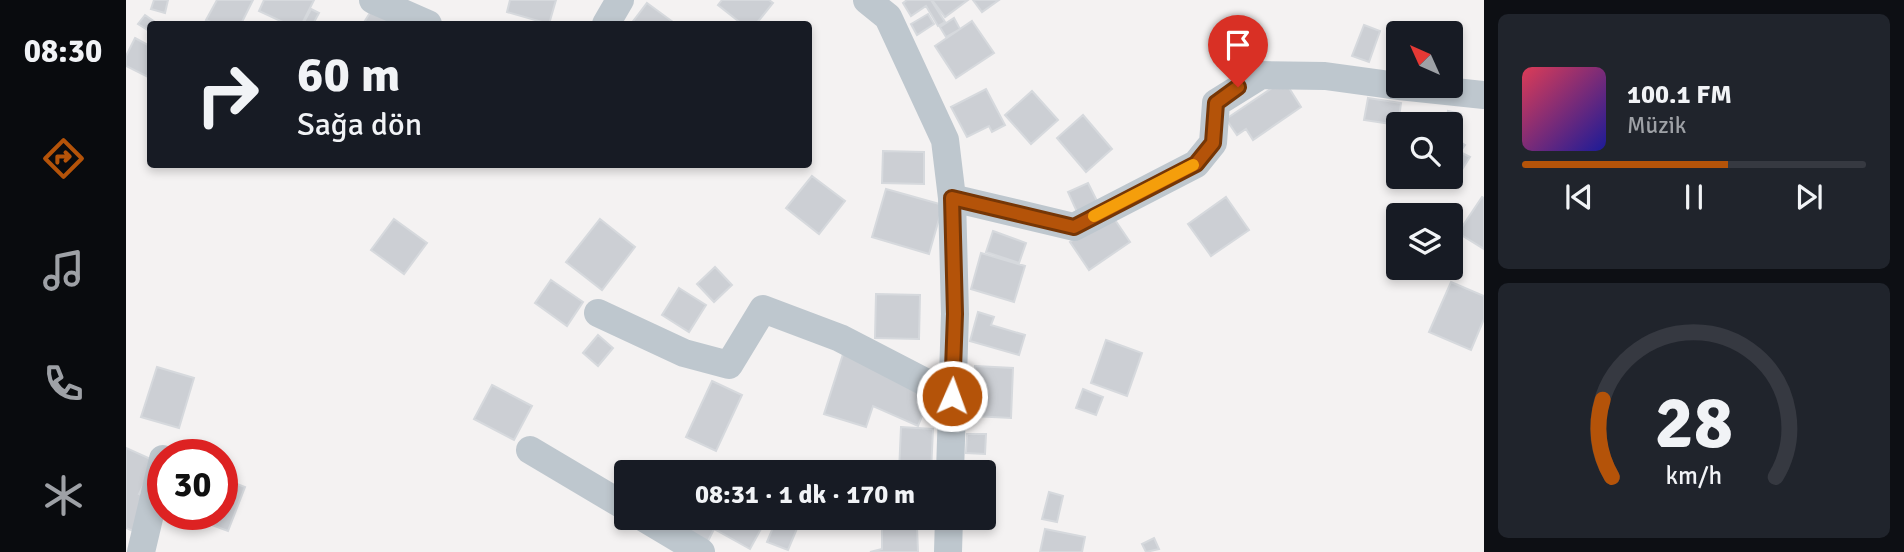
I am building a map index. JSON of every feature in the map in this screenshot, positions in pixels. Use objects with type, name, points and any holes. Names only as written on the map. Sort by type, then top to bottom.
[{"type":"street","points":[[373,0],[421,21]]},
{"type":"street","points":[[608,21],[620,0]]},
{"type":"street","points":[[885,6],[945,140],[952,198],[955,314],[950,460]]},
{"type":"street","points":[[952,198],[1074,227],[1196,164],[1213,143],[1216,103],[1261,75],[1325,76],[1386,84]]},
{"type":"street","points":[[1463,92],[1484,94]]},
{"type":"street","points":[[598,313],[684,353],[729,365],[763,309],[840,338],[952,396]]},
{"type":"street","points":[[530,450],[614,500]]},
{"type":"street","points":[[141,552],[147,526]]},
{"type":"street","points":[[665,530],[701,552]]},
{"type":"street","points":[[948,552],[949,530]]},
{"type":"building","points":[[154,0],[168,0],[165,13],[151,9]]},
{"type":"building","points":[[217,0],[253,0],[242,21],[206,20]]},
{"type":"building","points":[[264,0],[314,0],[304,21],[281,21],[259,11]]},
{"type":"building","points":[[510,0],[556,0],[550,21],[538,21],[507,12]]},
{"type":"building","points":[[722,0],[769,0],[773,3],[758,21],[738,21],[718,5]]},
{"type":"building","points":[[907,0],[931,0],[945,22],[938,26],[926,6],[911,16],[903,3]]},
{"type":"building","points":[[932,0],[968,0],[945,17]]},
{"type":"building","points":[[973,0],[999,0],[982,12]]},
{"type":"building","points":[[647,3],[672,21],[633,21]]},
{"type":"building","points":[[311,9],[319,13],[315,21],[305,21]]},
{"type":"building","points":[[371,11],[389,21],[365,21]]},
{"type":"building","points":[[928,14],[934,24],[917,35],[911,24]]},
{"type":"building","points":[[145,15],[154,21],[147,21],[147,30],[138,24]]},
{"type":"building","points":[[954,18],[960,29],[946,37],[940,27]]},
{"type":"building","points":[[972,21],[994,53],[956,78],[935,46]]},
{"type":"building","points":[[1364,25],[1380,31],[1369,62],[1352,56]]},
{"type":"building","points":[[135,38],[147,44],[147,76],[126,66],[126,56]]},
{"type":"building","points":[[1284,80],[1301,107],[1253,140],[1246,129],[1237,135],[1226,119]]},
{"type":"building","points":[[986,89],[1005,125],[992,132],[989,126],[967,137],[951,107]]},
{"type":"building","points":[[1032,91],[1058,120],[1031,144],[1005,115]]},
{"type":"building","points":[[1368,98],[1401,103],[1400,112],[1386,112],[1386,123],[1364,120]]},
{"type":"building","points":[[1083,115],[1112,149],[1086,172],[1057,138]]},
{"type":"building","points":[[883,151],[924,152],[924,184],[882,183]]},
{"type":"building","points":[[1463,154],[1470,157],[1463,168]]},
{"type":"building","points":[[812,176],[845,201],[819,234],[786,208]]},
{"type":"building","points":[[1088,183],[1098,203],[1077,212],[1068,192]]},
{"type":"building","points":[[886,189],[943,205],[929,254],[872,237]]},
{"type":"building","points":[[1226,197],[1249,230],[1211,256],[1188,224]]},
{"type":"building","points":[[1482,197],[1484,198],[1484,249],[1463,236],[1463,226]]},
{"type":"building","points":[[1111,214],[1130,242],[1089,270],[1070,242]]},
{"type":"building","points":[[394,219],[427,243],[404,274],[371,250]]},
{"type":"building","points":[[600,219],[635,247],[602,290],[566,262]]},
{"type":"building","points":[[993,231],[1026,243],[1019,263],[986,252]]},
{"type":"building","points":[[981,253],[1025,266],[1014,302],[971,289]]},
{"type":"building","points":[[715,267],[732,285],[714,302],[697,284]]},
{"type":"building","points":[[551,280],[583,302],[567,326],[535,303]]},
{"type":"building","points":[[1451,282],[1484,296],[1484,319],[1471,350],[1429,332]]},
{"type":"building","points":[[679,288],[706,305],[689,332],[662,315]]},
{"type":"building","points":[[876,294],[920,295],[919,339],[875,338]]},
{"type":"building","points":[[978,312],[994,317],[991,325],[1025,335],[1019,355],[970,341]]},
{"type":"building","points":[[598,335],[613,348],[598,366],[583,353]]},
{"type":"building","points":[[1106,340],[1142,353],[1127,396],[1091,383]]},
{"type":"building","points":[[844,351],[932,391],[918,426],[873,406],[866,427],[824,414]]},
{"type":"building","points":[[975,366],[1013,368],[1011,418],[973,416]]},
{"type":"building","points":[[157,367],[194,378],[179,428],[141,417]]},
{"type":"building","points":[[712,381],[742,395],[716,451],[686,437]]},
{"type":"building","points":[[492,385],[532,406],[514,440],[474,419]]},
{"type":"building","points":[[1083,389],[1103,397],[1096,415],[1076,408]]},
{"type":"building","points":[[901,427],[933,429],[932,460],[900,460]]},
{"type":"building","points":[[967,434],[986,434],[985,454],[966,453]]},
{"type":"building","points":[[126,448],[147,457],[147,478],[139,494],[147,500],[133,531],[126,528]]},
{"type":"building","points":[[238,484],[245,487],[238,505]]},
{"type":"building","points":[[1049,492],[1063,496],[1057,522],[1042,519]]},
{"type":"building","points":[[1045,529],[1085,537],[1082,552],[1040,552]]},
{"type":"building","points":[[679,530],[714,530],[706,545]]},
{"type":"building","points":[[716,530],[760,530],[750,549]]},
{"type":"building","points":[[772,530],[796,530],[788,550],[767,542]]},
{"type":"building","points":[[882,530],[917,530],[918,552],[870,552],[882,549]]},
{"type":"building","points":[[1154,538],[1159,549],[1146,552],[1142,544]]},
{"type":"slow traffic","points":[[1094,216],[1193,165]]},
{"type":"route","points":[[952,396],[955,314],[952,198],[1074,227],[1196,164],[1213,143],[1216,103],[1238,87]]}]
